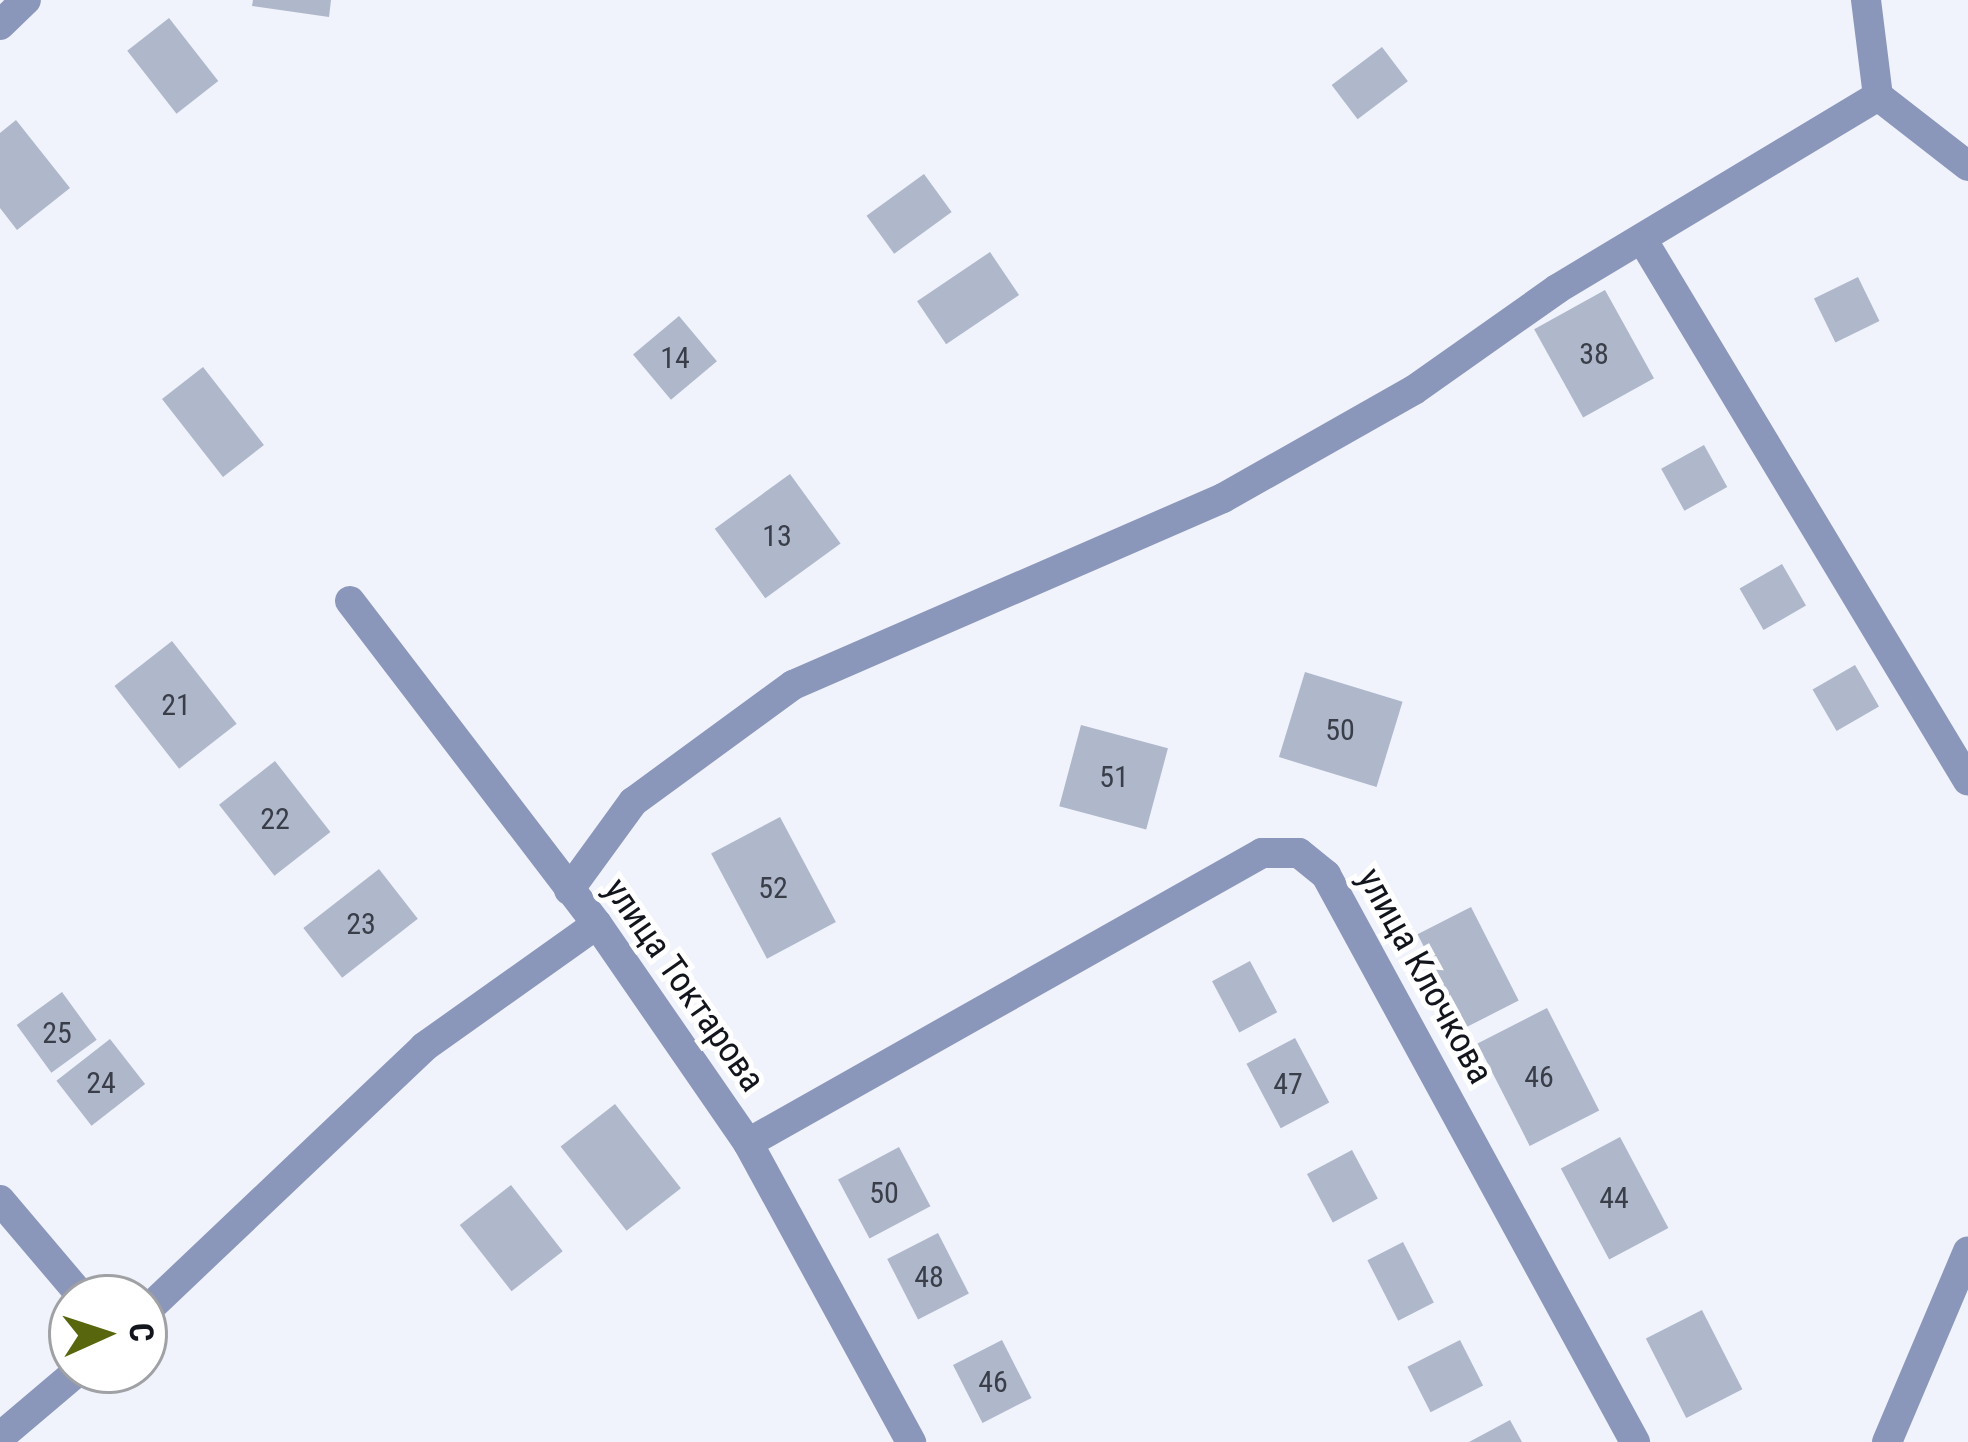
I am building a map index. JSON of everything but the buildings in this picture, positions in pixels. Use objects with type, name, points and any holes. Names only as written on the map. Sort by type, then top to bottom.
[{"type":"street","points":[[0,25],[26,0]]},
{"type":"street","points":[[1866,0],[1878,96],[1968,166]]},
{"type":"street","points":[[569,890],[633,802],[793,685],[1223,499],[1414,390],[1642,239],[1878,96]]},
{"type":"street","points":[[1642,239],[1968,781]]},
{"type":"street","name":"улица Токтарова","points":[[350,601],[597,924],[748,1143],[911,1442]]},
{"type":"street","name":"улица Клочкова","points":[[748,1143],[1262,853],[1298,853],[1326,875],[1635,1442]]},
{"type":"street","points":[[168,1290],[424,1047],[597,924]]},
{"type":"street","points":[[0,1200],[63,1274]]},
{"type":"street","points":[[1887,1442],[1968,1251]]},
{"type":"street","points":[[0,1437],[51,1394]]}]
